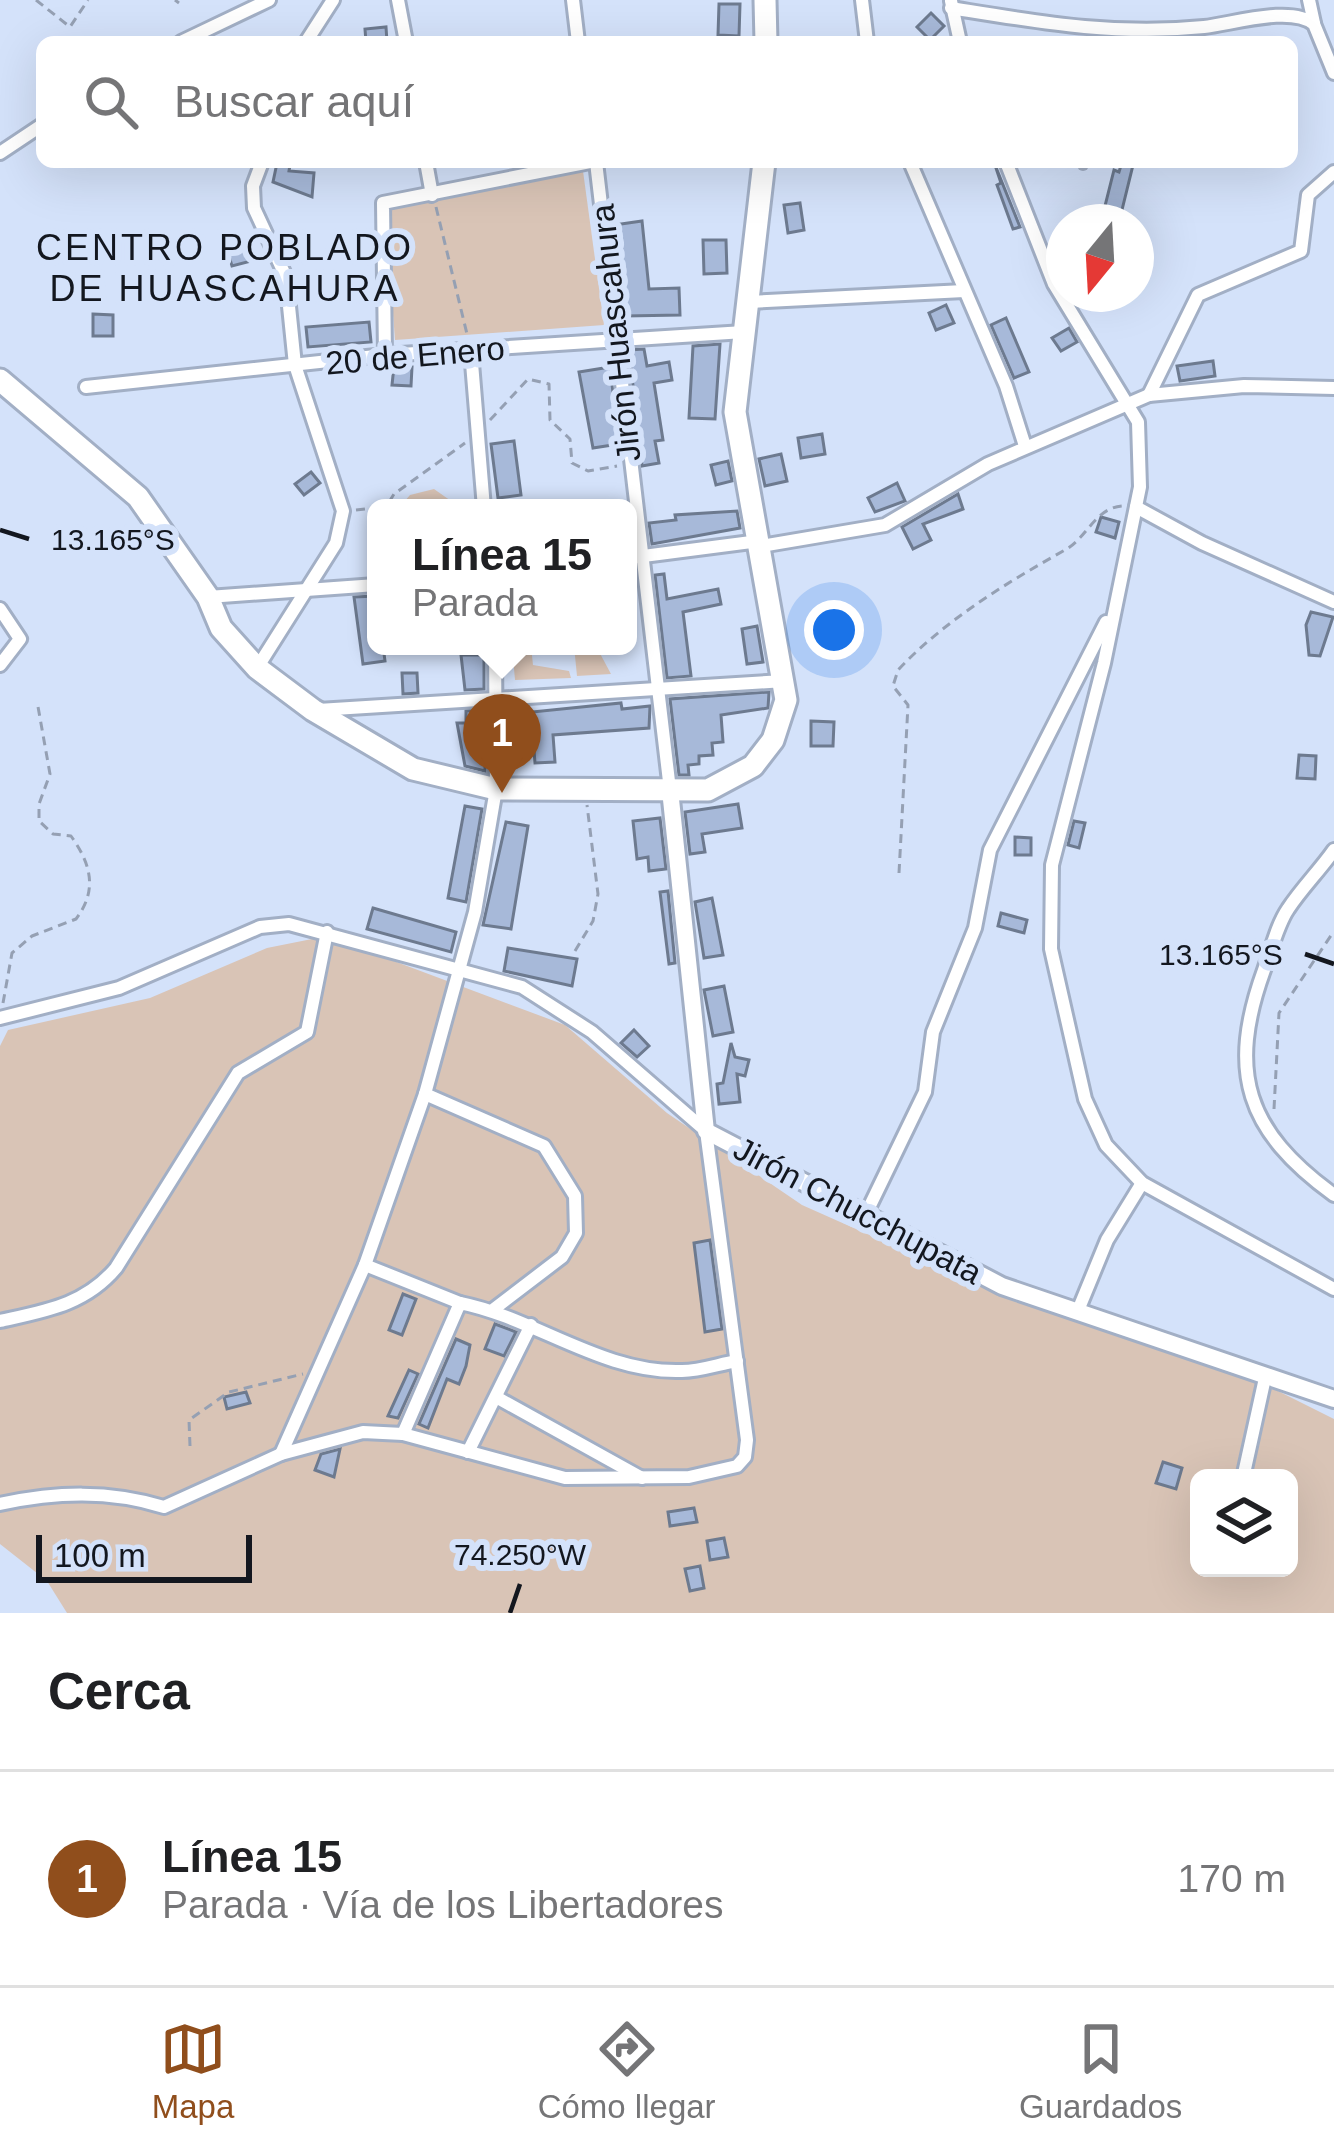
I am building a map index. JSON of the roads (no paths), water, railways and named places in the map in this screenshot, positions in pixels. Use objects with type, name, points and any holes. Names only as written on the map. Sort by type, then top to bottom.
[{"type":"highway","points":[[765,0],[766,36]]},
{"type":"highway","points":[[0,380],[138,497],[208,597],[221,628],[257,668],[313,710],[413,769],[496,790],[708,790],[753,766],[784,717],[784,681],[735,412],[763,168]]},
{"type":"street","points":[[194,36],[269,0]]},
{"type":"street","points":[[310,36],[333,0]]},
{"type":"street","points":[[398,0],[405,36]]},
{"type":"street","points":[[573,0],[577,36]]},
{"type":"street","points":[[862,0],[866,36]]},
{"type":"street","points":[[1309,0],[1334,73]]},
{"type":"street","points":[[959,36],[951,4],[1080,36]]},
{"type":"street","points":[[1097,36],[1298,16],[1314,24]]},
{"type":"street","points":[[0,153],[36,129]]},
{"type":"street","points":[[257,668],[336,543],[343,511],[295,365],[286,278],[252,198],[260,168]]},
{"type":"street","points":[[427,168],[432,195]]},
{"type":"street","points":[[385,355],[383,203],[564,168]]},
{"type":"street","name":"Jirón Huascahura","points":[[594,168],[632,499]]},
{"type":"street","points":[[913,168],[1025,446]]},
{"type":"street","points":[[1008,168],[1054,284],[1130,401],[1138,422],[1142,466],[1052,865],[1051,949],[1085,1100],[1106,1145],[1142,1184],[1334,1289]]},
{"type":"street","points":[[1149,395],[1198,295],[1300,250],[1309,196],[1334,172]]},
{"type":"street","points":[[748,302],[964,291]]},
{"type":"street","name":"20 de Enero","points":[[86,387],[385,355],[744,332]]},
{"type":"street","points":[[471,351],[483,499]]},
{"type":"street","points":[[637,557],[885,525],[1025,446],[1149,395],[1244,386],[1334,388]]},
{"type":"street","points":[[1136,507],[1202,544],[1334,602]]},
{"type":"street","name":"Jirón Huascahura","points":[[637,580],[670,790]]},
{"type":"street","points":[[208,597],[367,586]]},
{"type":"street","points":[[0,609],[20,639],[0,665]]},
{"type":"street","points":[[865,1216],[925,1092],[933,1032],[975,928],[990,850],[1112,613]]},
{"type":"street","points":[[280,1454],[364,1265],[424,1094],[455,970],[475,912],[496,790],[496,655]]},
{"type":"street","points":[[313,710],[784,681]]},
{"type":"street","name":"Jirón Chucchupata","points":[[670,790],[706,1131],[1003,1286],[1334,1400]]},
{"type":"street","points":[[1334,850],[1288,908],[1245,1029],[1244,1067],[1252,1103],[1280,1146],[1334,1195]]},
{"type":"street","points":[[0,1504],[92,1494],[127,1496],[164,1507],[280,1454],[363,1432],[403,1434],[566,1478],[689,1477],[737,1466],[745,1457],[747,1440],[706,1131],[558,1007],[522,987],[289,924],[260,927],[119,988],[1,1017]]},
{"type":"street","points":[[0,1321],[61,1308],[100,1287],[146,1226],[238,1073],[307,1032],[326,932]]},
{"type":"street","points":[[424,1094],[544,1145],[575,1196],[576,1233],[562,1257],[494,1310]]},
{"type":"street","points":[[1077,1312],[1107,1240],[1142,1184]]},
{"type":"street","points":[[364,1265],[460,1303],[494,1310],[615,1362],[681,1372],[737,1361]]},
{"type":"street","points":[[403,1434],[460,1303]]},
{"type":"street","points":[[468,1452],[531,1325]]},
{"type":"street","points":[[1245,1469],[1265,1378]]},
{"type":"street","points":[[496,1396],[644,1479]]},
{"type":"place","name":"Línea 15","points":[[502,793]]},
{"type":"district","name":"CENTRO POBLADO DE HUASCAHURA","points":[[225,268]]}]
